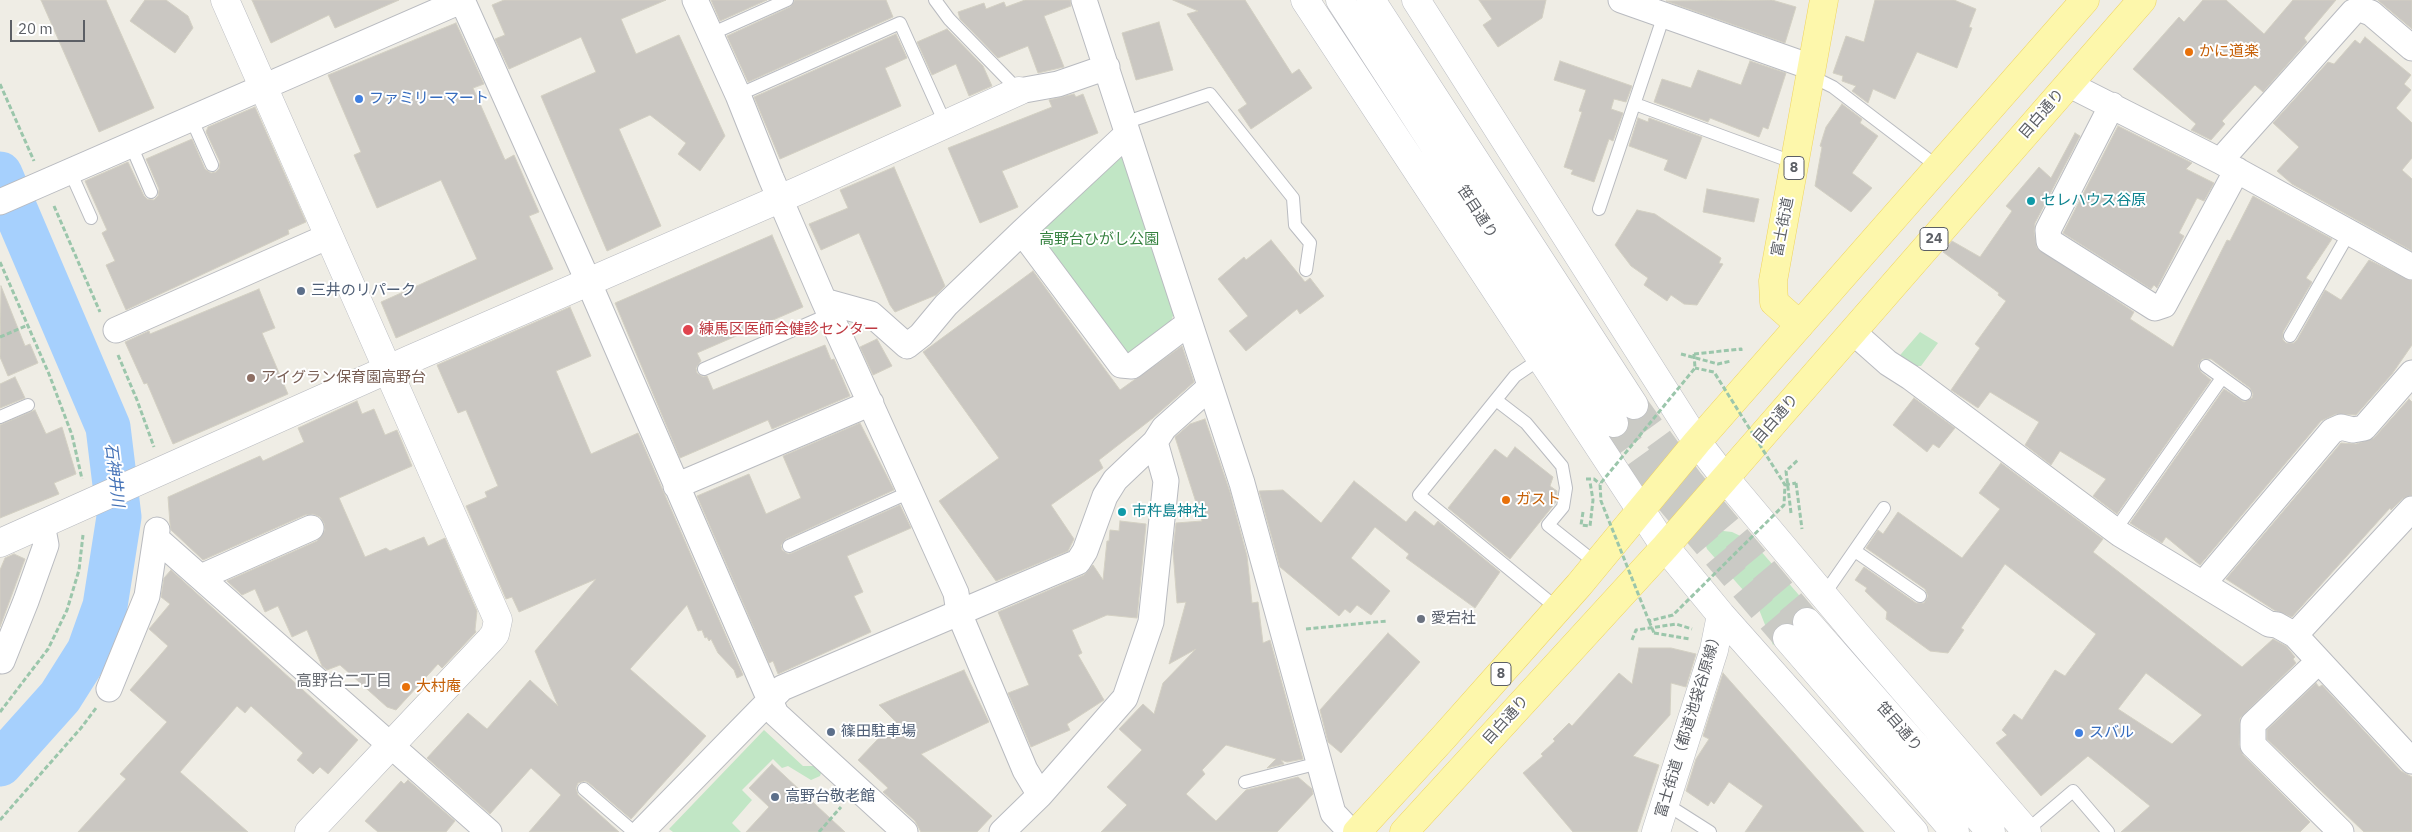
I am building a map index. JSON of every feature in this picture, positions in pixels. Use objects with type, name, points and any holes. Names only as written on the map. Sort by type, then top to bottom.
[{"type":"main road","points":[[225,0],[498,620],[495,634],[490,640],[309,832]]},
{"type":"main road","points":[[1305,0],[1664,547],[1721,615],[1914,832]]},
{"type":"main road","name":"笹目通り","points":[[1340,0],[1624,414],[1371,0]]},
{"type":"main road","points":[[1416,0],[1698,442],[1724,478],[2026,831]]},
{"type":"main road","name":"富士街道","points":[[1800,325],[1774,302],[1772,280],[1824,0]]},
{"type":"main road","points":[[1698,442],[2085,0]]},
{"type":"main road","name":"目白通り","points":[[1404,832],[1664,547],[1854,332],[2142,0]]},
{"type":"main road","points":[[0,543],[389,369],[1019,92]]},
{"type":"main road","name":"8","points":[[1356,832],[1558,609],[1698,442]]},
{"type":"main road","name":"富士街道（都道池袋谷原線）","points":[[1656,832],[1714,650],[1721,615]]},
{"type":"main road","name":"笹目通り","points":[[1955,832],[1797,630],[1991,832]]},
{"type":"street","points":[[0,202],[463,0],[588,281],[776,714],[905,832]]},
{"type":"street","points":[[695,0],[738,94],[779,198],[956,593],[960,612],[1025,770],[1040,795]]},
{"type":"street","points":[[1084,0],[1188,323],[1242,483],[1333,813],[1352,832]]},
{"type":"street","points":[[1621,0],[1811,72]]},
{"type":"street","points":[[2112,105],[2048,230],[2049,240],[2155,308],[2164,305],[2228,166],[2353,12],[2360,9],[2371,13],[2412,48]]},
{"type":"street","points":[[1019,92],[1058,84],[1107,68]]},
{"type":"street","points":[[2068,84],[2228,166],[2412,267]]},
{"type":"street","points":[[827,307],[872,314],[907,346],[921,335],[946,305],[1126,128]]},
{"type":"street","points":[[1022,232],[1122,365],[1132,366],[1188,323]]},
{"type":"street","points":[[111,332],[329,236]]},
{"type":"street","points":[[1854,332],[1888,363],[2116,529],[2120,534],[2269,624],[2277,625],[2295,635],[2412,761]]},
{"type":"street","points":[[2203,584],[2332,431],[2336,427],[2353,430],[2364,428],[2412,373]]},
{"type":"street","points":[[641,832],[782,688],[1078,562],[1085,551],[1105,496],[1115,480],[1155,442],[1164,428],[1210,387]]},
{"type":"street","points":[[676,486],[871,403]]},
{"type":"street","points":[[1002,832],[1040,795],[1126,698],[1151,622],[1166,481],[1155,442]]},
{"type":"street","points":[[2295,635],[2412,509]]},
{"type":"street","points":[[0,660],[2,661],[46,545],[42,524]]},
{"type":"street","points":[[201,577],[311,528]]},
{"type":"street","points":[[109,689],[147,596],[157,534],[201,577],[490,832]]},
{"type":"street","points":[[2319,661],[2253,724],[2254,745],[2341,832]]},
{"type":"lane","points":[[711,34],[787,0]]},
{"type":"lane","points":[[936,0],[949,19],[1019,92]]},
{"type":"lane","points":[[1599,209],[1664,15]]},
{"type":"lane","points":[[738,94],[900,23],[945,123]]},
{"type":"lane","points":[[1811,72],[1938,167]]},
{"type":"lane","points":[[1126,128],[1210,94],[1293,198],[1295,225],[1310,243],[1306,270]]},
{"type":"lane","points":[[1635,104],[1795,163]]},
{"type":"lane","points":[[191,118],[212,165]]},
{"type":"lane","points":[[131,145],[151,192]]},
{"type":"lane","points":[[70,171],[91,218]]},
{"type":"lane","points":[[2290,336],[2349,233]]},
{"type":"lane","points":[[704,368],[827,307]]},
{"type":"lane","points":[[1540,359],[1515,376],[1419,495],[1558,609]]},
{"type":"lane","points":[[2206,366],[2245,394]]},
{"type":"lane","points":[[2116,529],[2222,378]]},
{"type":"lane","points":[[1496,400],[1526,423],[1562,466],[1566,488],[1563,507],[1548,525],[1597,564]]},
{"type":"lane","points":[[0,417],[28,405]]},
{"type":"lane","points":[[789,546],[910,492]]},
{"type":"lane","points":[[1824,596],[1884,508]]},
{"type":"lane","points":[[1855,551],[1920,596]]},
{"type":"lane","points":[[1245,782],[1319,763]]},
{"type":"lane","points":[[584,789],[634,832]]},
{"type":"lane","points":[[2026,831],[2073,791],[2108,832]]},
{"type":"lane","points":[[1666,804],[1710,832]]},
{"type":"path","points":[[0,84],[42,183],[111,332],[150,437],[155,473]]},
{"type":"path","points":[[0,336],[28,324]]},
{"type":"path","points":[[1695,640],[1654,633],[1601,501],[1600,484],[1696,368],[1694,354],[1741,349]]},
{"type":"path","points":[[1681,354],[1718,364],[1734,361]]},
{"type":"path","points":[[1650,622],[1673,616],[1784,505],[1785,485],[1714,372],[1696,368]]},
{"type":"path","points":[[1791,520],[1786,471],[1799,459]]},
{"type":"path","points":[[1581,525],[1590,526],[1593,500],[1588,474]]},
{"type":"path","points":[[1586,479],[1594,479],[1600,484]]},
{"type":"path","points":[[1785,485],[1796,483],[1803,529]]},
{"type":"path","points":[[1283,631],[1387,622]]},
{"type":"path","points":[[1632,640],[1636,630],[1676,624],[1697,631]]},
{"type":"path","points":[[0,820],[82,728],[109,689]]},
{"type":"path","points":[[819,832],[859,788]]},
{"type":"green space","name":"高野台ひがし公園","points":[[1113,157],[1126,158],[1174,313],[1168,329],[1131,355],[1120,353],[1039,241],[1041,228]]},
{"type":"green space","points":[[1920,332],[1938,343],[1921,366],[1911,366],[1895,361]]},
{"type":"green space","points":[[1715,530],[1732,532],[1753,542],[1811,609],[1773,645],[1758,607],[1707,549],[1704,540]]},
{"type":"green space","points":[[764,730],[803,766],[817,766],[822,770],[820,776],[811,780],[788,766],[782,768],[773,759],[742,790],[752,800],[732,823],[741,832],[673,832],[669,829]]},
{"type":"building","points":[[41,0],[106,0],[154,108],[99,132]]},
{"type":"building","points":[[145,0],[166,0],[188,16],[193,28],[175,53],[130,21]]},
{"type":"building","points":[[252,0],[399,0],[335,28],[329,15],[271,43]]},
{"type":"building","points":[[504,0],[666,0],[621,19],[636,54],[679,35],[725,136],[700,171],[678,154],[686,143],[650,115],[619,129],[661,226],[607,251],[541,96],[596,72],[581,37],[509,69],[495,39],[505,35],[492,5]]},
{"type":"building","points":[[711,0],[767,0],[720,21]]},
{"type":"building","points":[[795,0],[886,0],[893,17],[748,82],[727,36],[790,7]]},
{"type":"building","points":[[1025,0],[1070,0],[1071,6],[1044,16],[1064,67],[1038,73],[1028,46],[998,58],[960,19],[958,12],[984,3],[986,9],[1004,2],[1006,7]]},
{"type":"building","points":[[1173,0],[1245,0],[1292,74],[1299,69],[1312,88],[1251,129],[1238,110],[1247,104],[1187,14],[1198,11]]},
{"type":"building","points":[[1479,0],[1546,0],[1542,18],[1498,47],[1483,25],[1492,19]]},
{"type":"building","points":[[1772,0],[1796,7],[1785,43],[1666,1]]},
{"type":"building","points":[[1875,0],[1954,0],[1976,9],[1969,27],[1972,28],[1957,68],[1917,52],[1895,99],[1873,89],[1868,103],[1852,91],[1856,86],[1842,81],[1843,76],[1833,73],[1846,36],[1864,42]]},
{"type":"building","points":[[2203,0],[2226,0],[2264,34],[2293,0],[2336,0],[2304,38],[2307,42],[2263,92],[2255,85],[2222,121],[2225,124],[2211,140],[2191,130],[2196,124],[2133,69],[2179,17],[2184,22]]},
{"type":"building","points":[[2378,0],[2412,0],[2412,29],[2380,2]]},
{"type":"building","points":[[1159,22],[1173,70],[1136,80],[1122,33]]},
{"type":"building","points":[[456,23],[484,84],[473,88],[505,160],[514,155],[539,212],[529,216],[553,269],[396,338],[381,302],[477,259],[441,180],[377,208],[354,155],[361,152],[328,75]]},
{"type":"building","points":[[947,29],[983,66],[992,86],[969,96],[956,64],[932,75],[917,42]]},
{"type":"building","points":[[896,34],[907,58],[885,68],[901,106],[780,159],[754,97]]},
{"type":"building","points":[[2365,37],[2411,75],[2404,84],[2411,90],[2396,108],[2412,123],[2412,158],[2402,170],[2412,179],[2412,251],[2292,184],[2277,171],[2299,147],[2273,123],[2328,62],[2334,64],[2355,40],[2360,44]]},
{"type":"building","points":[[1560,61],[1632,86],[1626,102],[1614,99],[1611,109],[1623,113],[1613,141],[1609,139],[1594,182],[1571,174],[1573,170],[1564,167],[1582,112],[1579,111],[1586,90],[1554,80]]},
{"type":"building","points":[[1750,61],[1786,73],[1768,129],[1763,127],[1759,137],[1710,118],[1708,122],[1654,102],[1662,79],[1691,88],[1698,70],[1741,85]]},
{"type":"building","points":[[1074,94],[1076,97],[1083,94],[1098,133],[1002,171],[1018,207],[980,223],[948,148],[1052,107],[1049,100]]},
{"type":"building","points":[[1842,104],[1862,119],[1860,123],[1878,136],[1852,173],[1872,188],[1851,212],[1815,186],[1822,147],[1820,146],[1826,127]]},
{"type":"building","points":[[255,107],[306,222],[288,230],[289,234],[126,310],[106,265],[115,261],[102,233],[107,230],[85,181],[128,162],[144,196],[147,199],[154,200],[158,196],[159,189],[146,159],[192,139],[205,169],[211,173],[216,172],[219,169],[220,162],[206,132],[208,127]]},
{"type":"building","points":[[1638,118],[1648,122],[1649,118],[1702,137],[1686,179],[1664,170],[1668,160],[1629,146]]},
{"type":"building","points":[[2118,126],[2192,163],[2186,169],[2214,183],[2204,201],[2197,198],[2179,233],[2184,236],[2157,288],[2154,285],[2151,289],[2063,233]]},
{"type":"building","points":[[2075,133],[2080,136],[2035,223],[2034,231],[2037,248],[2134,312],[2130,319],[2173,347],[2227,240],[2230,241],[2253,196],[2332,239],[2306,278],[2312,282],[2283,332],[2283,340],[2286,343],[2294,343],[2297,340],[2325,290],[2341,300],[2369,260],[2412,281],[2412,345],[2392,374],[2356,415],[2336,414],[2321,421],[2200,565],[2166,537],[2162,543],[2130,523],[2224,389],[2244,402],[2252,398],[2253,394],[2250,388],[2211,359],[2202,359],[2198,366],[2201,372],[2211,380],[2117,514],[2093,496],[2106,479],[2060,451],[2051,465],[2025,445],[2039,422],[1990,392],[1978,408],[1951,390],[1980,348],[1975,344],[2006,301],[1998,295],[1999,293],[1943,252],[1952,241],[1980,257],[2012,211],[2006,206],[2039,167],[2051,178]]},
{"type":"building","points":[[894,167],[945,286],[936,295],[895,312],[890,305],[859,233],[821,250],[809,224],[848,208],[840,190]]},
{"type":"building","points":[[1707,189],[1759,199],[1754,222],[1703,212]]},
{"type":"building","points":[[1637,210],[1655,214],[1721,258],[1719,263],[1723,264],[1697,305],[1684,304],[1671,295],[1667,301],[1644,285],[1648,278],[1631,266],[1615,245]]},
{"type":"building","name":"練馬区医師会健診センター","points":[[772,235],[803,307],[697,353],[701,361],[696,368],[697,373],[703,377],[707,376],[713,390],[825,345],[831,360],[834,359],[850,396],[772,429],[768,420],[680,458],[615,303]]},
{"type":"building","points":[[1271,240],[1305,282],[1310,278],[1324,296],[1300,314],[1297,309],[1246,351],[1229,331],[1248,316],[1218,279],[1244,257],[1246,260]]},
{"type":"building","points":[[1033,271],[1120,390],[1182,346],[1194,382],[1153,418],[1099,460],[1103,468],[1051,505],[1074,539],[1068,551],[996,581],[939,501],[999,458],[923,352]]},
{"type":"building","points":[[1,286],[25,346],[30,344],[38,363],[8,376],[0,357]]},
{"type":"building","points":[[259,289],[275,328],[262,333],[288,394],[173,444],[147,383],[144,384],[125,342],[149,331],[150,334]]},
{"type":"building","points":[[570,307],[591,356],[556,371],[591,454],[638,433],[743,675],[737,678],[734,670],[718,653],[711,639],[709,641],[707,637],[705,638],[702,630],[698,631],[687,605],[630,669],[706,736],[631,819],[589,783],[585,781],[578,783],[576,788],[578,795],[619,832],[529,832],[561,795],[531,768],[490,814],[427,758],[468,713],[487,729],[530,680],[558,706],[535,651],[596,579],[519,612],[512,597],[506,599],[466,506],[487,497],[485,492],[498,486],[466,410],[458,413],[437,365]]},
{"type":"building","points":[[877,339],[892,366],[873,375],[860,347]]},
{"type":"building","points":[[15,377],[25,398],[0,408],[0,384]]},
{"type":"building","points":[[1914,398],[1955,428],[1939,448],[1933,444],[1927,452],[1893,425]]},
{"type":"building","points":[[2409,399],[2412,402],[2412,495],[2402,499],[2391,510],[2390,508],[2292,617],[2274,610],[2226,579],[2341,443],[2356,444],[2374,438]]},
{"type":"building","points":[[357,401],[362,414],[374,409],[385,435],[397,430],[412,466],[339,498],[365,557],[386,548],[390,551],[424,537],[428,546],[445,538],[477,611],[476,632],[442,668],[438,664],[396,710],[387,707],[340,665],[327,670],[322,666],[307,630],[292,637],[278,606],[265,612],[255,589],[242,595],[227,581],[317,541],[325,530],[324,523],[320,517],[313,514],[305,515],[203,560],[171,530],[170,524],[168,497],[260,456],[263,461],[304,442],[298,428]]},
{"type":"building","points":[[35,410],[46,434],[62,427],[76,474],[54,483],[59,494],[0,518],[0,425]]},
{"type":"building","points":[[1205,419],[1230,492],[1247,556],[1252,603],[1258,602],[1263,643],[1270,640],[1303,759],[1287,762],[1281,760],[1284,764],[1267,768],[1276,759],[1226,745],[1202,770],[1205,774],[1186,794],[1216,821],[1246,790],[1298,777],[1312,789],[1313,794],[1277,832],[1101,832],[1127,805],[1107,787],[1142,750],[1119,729],[1143,704],[1154,714],[1163,683],[1196,649],[1169,664],[1186,602],[1177,603],[1173,551],[1176,523],[1202,521],[1175,437],[1190,424]]},
{"type":"building","points":[[860,423],[894,490],[786,539],[781,545],[782,550],[788,554],[792,553],[900,505],[911,528],[847,556],[863,592],[854,596],[871,632],[778,674],[773,661],[769,663],[697,496],[749,474],[766,514],[801,498],[783,456]]},
{"type":"building","name":"ガスト","points":[[1515,447],[1553,477],[1550,486],[1557,491],[1556,502],[1510,559],[1448,508],[1495,449],[1507,458]]},
{"type":"building","points":[[2001,463],[2103,539],[2093,552],[2242,667],[2273,639],[2286,646],[2295,657],[2293,659],[2296,663],[2240,718],[2239,745],[2243,755],[2310,822],[2300,832],[2121,832],[2150,806],[2088,756],[2041,796],[1996,743],[2007,735],[2002,730],[2014,714],[2022,720],[2055,670],[2065,676],[2096,634],[2005,564],[1961,628],[1964,630],[1948,653],[1930,651],[1886,619],[1887,612],[1865,591],[1867,588],[1855,580],[1864,567],[1916,603],[1924,603],[1928,596],[1925,589],[1866,548],[1878,530],[1883,534],[1898,512],[1962,558],[2000,509],[1979,493]],"holes":[[[2146,673],[2202,715],[2172,744],[2118,709]]]},
{"type":"building","points":[[1354,481],[1406,522],[1415,511],[1434,526],[1438,521],[1500,572],[1475,608],[1406,558],[1409,554],[1375,527],[1351,558],[1390,591],[1371,615],[1357,605],[1350,613],[1345,609],[1339,616],[1280,567],[1259,491],[1283,490],[1321,523]]},
{"type":"building","points":[[1120,521],[1146,524],[1137,618],[1107,615],[1072,630],[1082,653],[1078,655],[1104,700],[1067,724],[1070,730],[1031,747],[1008,693],[1029,685],[998,612],[1084,575],[1093,565],[1103,580],[1110,530],[1119,531]]},
{"type":"building","points":[[14,554],[25,559],[0,627],[0,570],[5,558]]},
{"type":"building","points":[[171,570],[358,740],[328,774],[320,767],[313,774],[297,760],[303,753],[251,706],[245,713],[237,706],[180,772],[248,832],[78,832],[126,779],[120,774],[167,722],[130,690],[168,646],[149,629],[170,604],[161,597],[164,578]]},
{"type":"building","points":[[1388,633],[1420,662],[1341,753],[1328,742],[1320,710]]},
{"type":"building","points":[[1639,648],[1671,648],[1696,654],[1686,687],[1671,683],[1670,715],[1633,756],[1659,765],[1637,832],[1573,832],[1523,773],[1543,756],[1541,754],[1555,741],[1553,739],[1569,723],[1572,726],[1619,673],[1632,684]]},
{"type":"building","points":[[964,670],[989,722],[921,754],[992,816],[977,832],[921,832],[915,821],[883,792],[888,788],[858,760],[895,721],[879,705]]},
{"type":"building","points":[[1723,673],[1864,832],[1745,832],[1763,806],[1729,782],[1714,804],[1711,801],[1708,806],[1686,791],[1696,759],[1709,739],[1703,736]]},
{"type":"building","points":[[2316,683],[2319,687],[2322,685],[2401,771],[2412,777],[2412,832],[2364,832],[2267,739],[2267,730]]},
{"type":"building","points":[[772,764],[845,832],[746,832],[769,807],[749,788]]},
{"type":"building","points":[[408,780],[455,821],[446,832],[378,832],[365,821],[401,781],[404,784]]},
{"type":"waterway","name":"石神井川","points":[[0,174],[108,427],[119,517],[105,606],[89,651],[60,697],[0,764]]},
{"type":"tunnel","points":[[1634,405],[1689,481],[1807,622]]},
{"type":"tunnel","points":[[1614,423],[1670,501],[1787,638]]},
{"type":"place","name":"かに道楽","points":[[2189,52]]},
{"type":"place","name":"ファミリーマート","points":[[359,99]]},
{"type":"place","name":"セレハウス谷原","points":[[2031,201]]},
{"type":"place","name":"三井のリパーク","points":[[301,291]]},
{"type":"place","name":"練馬区医師会健診センター","points":[[688,330]]},
{"type":"place","name":"アイグラン保育園高野台","points":[[251,378]]},
{"type":"place","name":"ガスト","points":[[1506,500]]},
{"type":"place","name":"市杵島神社","points":[[1122,512]]},
{"type":"place","name":"愛宕社","points":[[1421,619]]},
{"type":"place","name":"大村庵","points":[[406,687]]},
{"type":"place","name":"篠田駐車場","points":[[831,732]]},
{"type":"place","name":"スバル","points":[[2079,733]]},
{"type":"place","name":"高野台敬老館","points":[[775,797]]},
{"type":"district","name":"高野台二丁目","points":[[344,681]]}]
